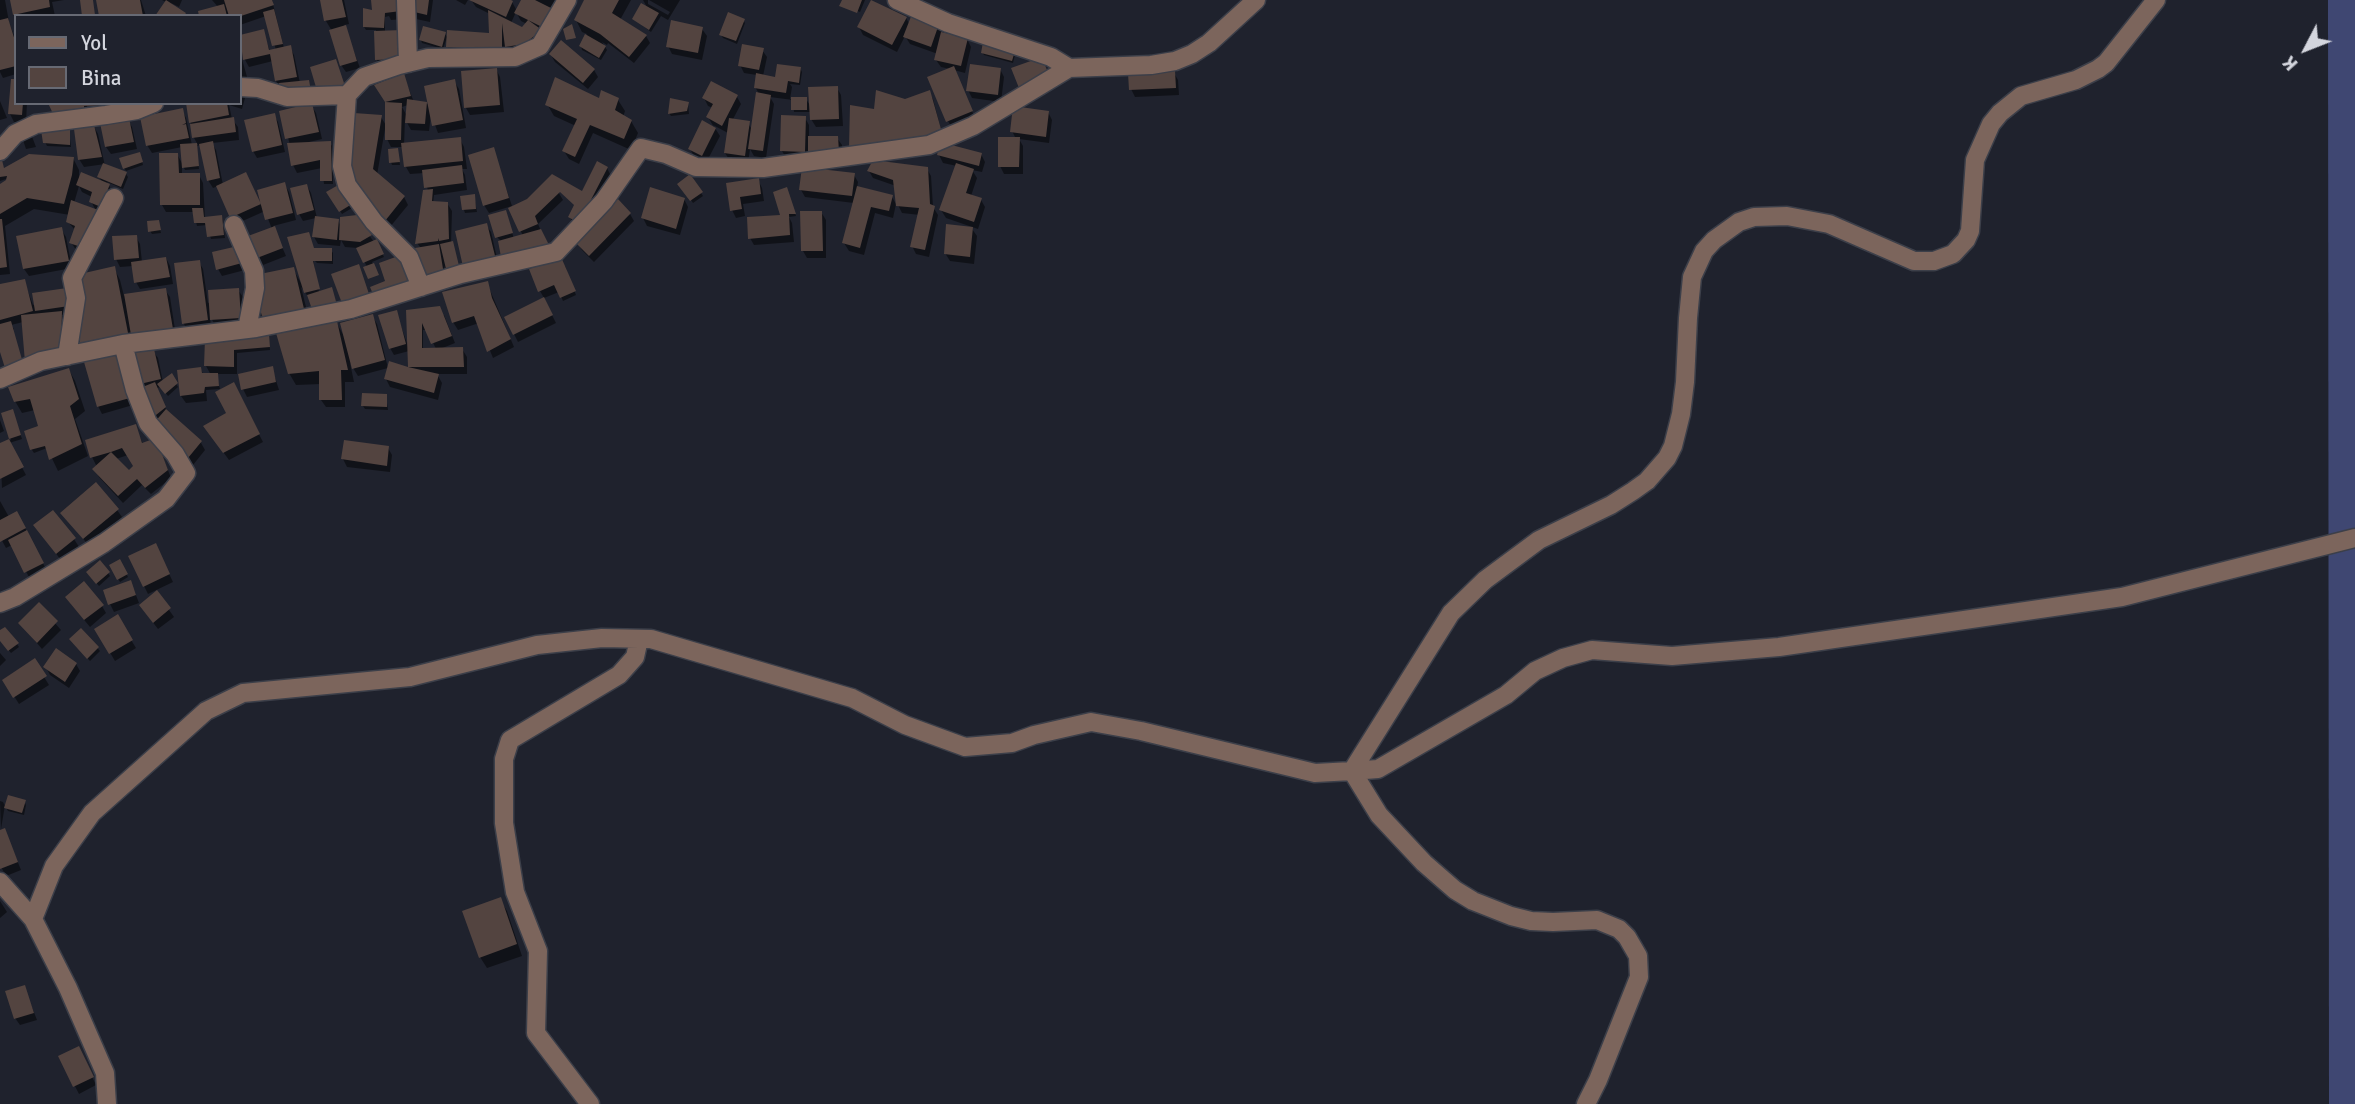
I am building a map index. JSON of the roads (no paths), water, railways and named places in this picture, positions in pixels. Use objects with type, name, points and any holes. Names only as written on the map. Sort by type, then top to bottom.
[{"type":"street","points":[[406,0],[408,63]]},
{"type":"street","points":[[421,287],[409,257],[374,222],[347,185],[342,166],[347,96],[364,77],[428,58],[515,57],[540,46],[567,0]]},
{"type":"street","points":[[897,0],[948,23],[1051,57],[1069,68]]},
{"type":"street","points":[[0,379],[41,361],[123,344],[247,328],[351,309],[461,274],[556,252],[604,201],[641,148],[666,154],[696,167],[763,168],[929,145],[973,126],[1069,68],[1151,65],[1175,61],[1192,54],[1209,43],[1256,0]]},
{"type":"street","points":[[1352,771],[1451,613],[1485,580],[1539,540],[1622,498],[1647,481],[1667,458],[1673,446],[1682,403],[1692,277],[1704,251],[1713,240],[1746,220],[1770,215],[1829,224],[1914,261],[1934,261],[1953,254],[1966,240],[1970,231],[1975,160],[1991,124],[2021,96],[2076,80],[2106,63],[2156,0]]},
{"type":"street","points":[[242,88],[258,88],[288,97],[347,96]]},
{"type":"street","points":[[0,151],[15,134],[36,124],[137,110],[149,105]]},
{"type":"street","points":[[67,356],[76,298],[72,278],[114,198]]},
{"type":"street","points":[[234,225],[254,271],[255,288],[247,328]]},
{"type":"street","points":[[0,603],[15,597],[104,543],[166,499],[186,473],[175,454],[148,423],[135,390],[123,344]]},
{"type":"street","points":[[33,919],[54,866],[92,813],[206,711],[243,693],[410,677],[537,645],[602,638],[651,639],[852,698],[905,724],[965,747],[1012,743],[1091,722],[1141,731],[1315,773],[1352,771],[1378,769],[1506,695],[1535,671],[1563,658],[1592,650],[1672,656],[1779,647],[2122,597],[2355,538]]},
{"type":"street","points":[[590,1104],[536,1033],[538,951],[515,892],[504,823],[504,759],[510,740],[620,675],[635,657],[639,639]]},
{"type":"street","points":[[1352,771],[1379,814],[1424,863],[1455,890],[1473,901],[1511,916],[1553,922],[1597,920],[1619,929],[1627,937],[1637,956],[1639,977],[1586,1104]]},
{"type":"street","points":[[0,882],[33,919],[68,988],[105,1073],[107,1104]]},
{"type":"street","points":[[106,1082],[123,1104]]}]
